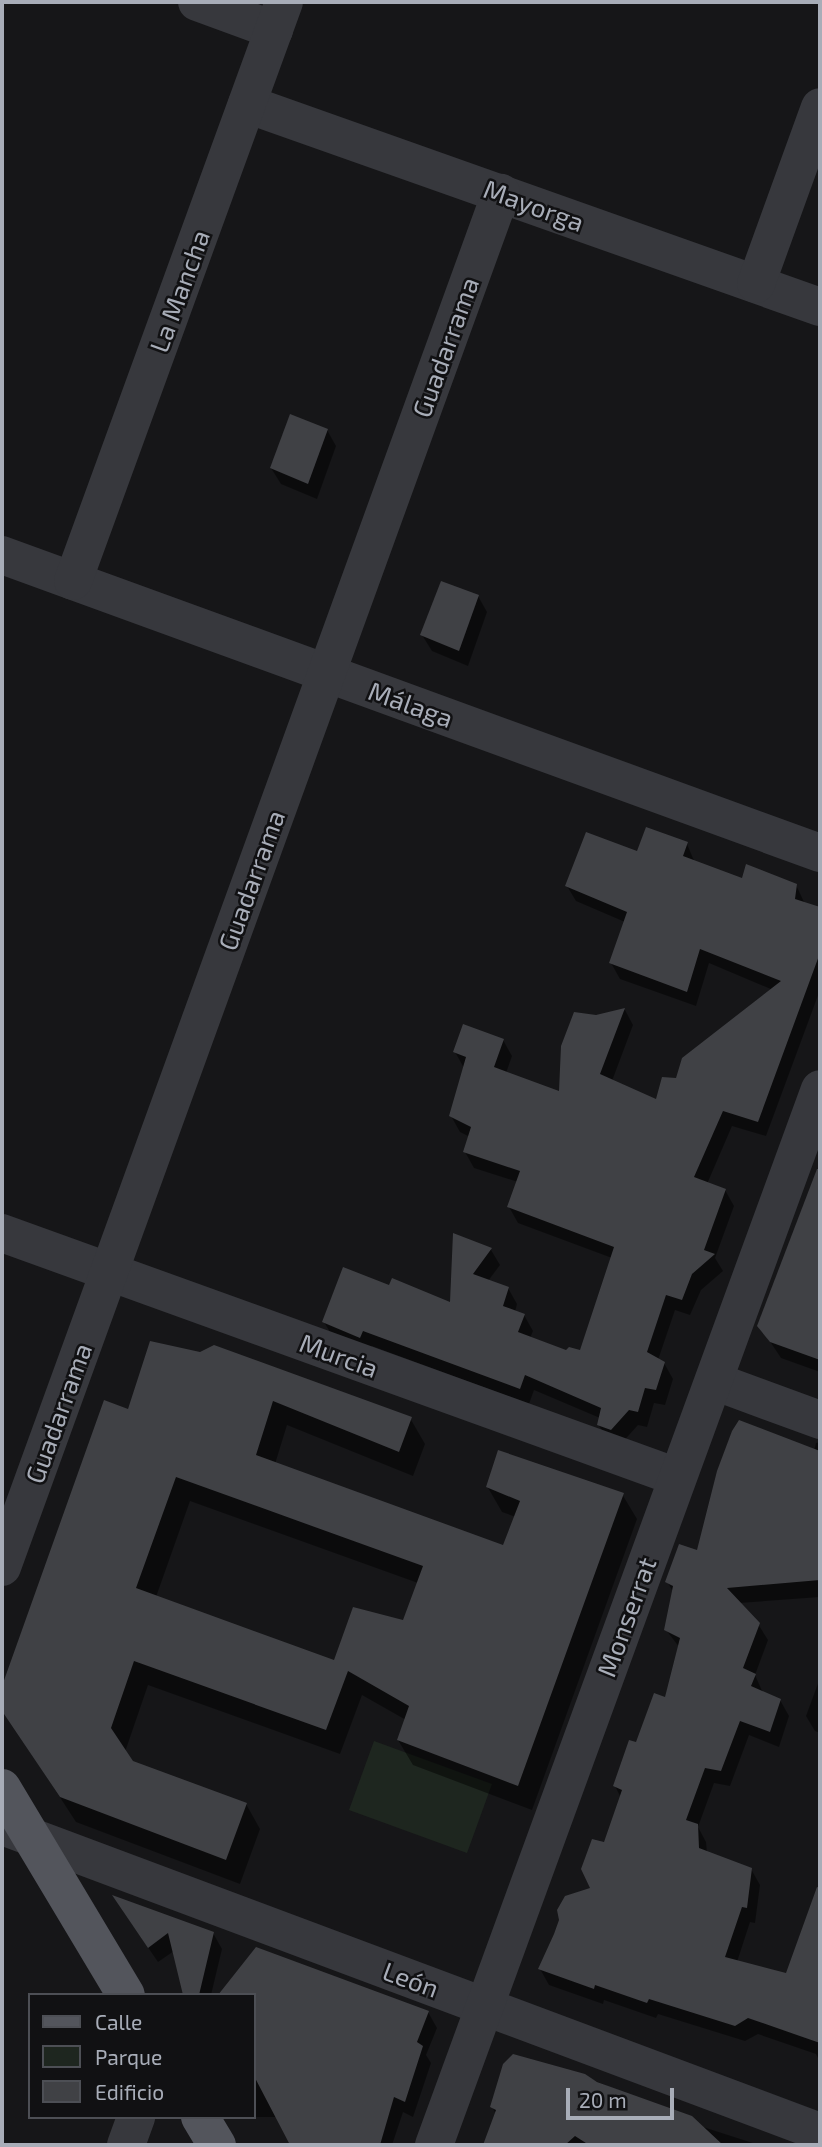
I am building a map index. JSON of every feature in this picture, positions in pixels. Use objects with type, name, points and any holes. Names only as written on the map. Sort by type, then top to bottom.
[{"type":"main road","points":[[2,1788],[17,1831],[125,1993]]},
{"type":"main road","points":[[201,2119],[217,2145]]},
{"type":"street","points":[[197,2],[279,16]]},
{"type":"street","name":"La Mancha","points":[[73,581],[279,16]]},
{"type":"street","name":"Mayorga","points":[[247,104],[820,307]]},
{"type":"street","points":[[756,284],[820,107]]},
{"type":"street","name":"Guadarrama","points":[[2,1567],[500,193]]},
{"type":"street","name":"Málaga","points":[[2,555],[820,853]]},
{"type":"street","name":"Monserrat","points":[[434,2145],[820,1089]]},
{"type":"street","name":"Murcia","points":[[2,1233],[677,1477]]},
{"type":"street","points":[[714,1381],[820,1420]]},
{"type":"street","name":"León","points":[[17,1831],[820,2132]]},
{"type":"street","points":[[126,2145],[135,2119]]},
{"type":"green space","points":[[374,1741],[492,1784],[467,1853],[349,1810]]},
{"type":"building","points":[[290,414],[328,429],[308,484],[270,468]]},
{"type":"building","points":[[441,581],[479,595],[459,651],[420,635]]},
{"type":"building","points":[[646,827],[688,842],[683,856],[742,878],[746,864],[797,884],[795,899],[820,907],[820,953],[758,1122],[723,1111],[694,1177],[726,1189],[704,1250],[715,1254],[692,1274],[682,1300],[666,1295],[647,1352],[665,1362],[656,1390],[645,1388],[638,1412],[629,1410],[611,1430],[597,1425],[601,1408],[525,1375],[520,1389],[363,1331],[360,1338],[322,1322],[343,1267],[389,1285],[392,1278],[450,1302],[453,1233],[492,1248],[473,1274],[509,1287],[503,1306],[525,1314],[518,1332],[566,1350],[569,1347],[580,1350],[614,1247],[507,1207],[520,1171],[463,1152],[471,1127],[449,1116],[466,1057],[453,1052],[463,1024],[504,1039],[494,1067],[559,1091],[561,1046],[574,1012],[596,1015],[625,1008],[600,1074],[656,1099],[662,1077],[676,1078],[682,1058],[781,981],[700,949],[687,992],[609,963],[627,912],[565,886],[586,832],[637,851]]},
{"type":"building","points":[[817,1169],[820,1169],[820,1360],[770,1342],[757,1326]]},
{"type":"building","points":[[150,1341],[200,1352],[214,1345],[412,1417],[399,1452],[273,1401],[256,1455],[503,1545],[520,1501],[486,1487],[498,1450],[624,1493],[518,1786],[397,1740],[409,1706],[348,1671],[326,1730],[134,1661],[111,1728],[133,1761],[247,1803],[226,1860],[60,1797],[2,1711],[2,1686],[104,1400],[128,1409]],"holes":[[[176,1477],[423,1566],[403,1620],[353,1607],[334,1660],[136,1588]]]},
{"type":"building","points":[[739,1420],[820,1451],[820,1580],[727,1588],[760,1623],[743,1668],[756,1674],[751,1686],[781,1699],[770,1732],[740,1721],[721,1771],[705,1768],[686,1820],[698,1824],[699,1848],[752,1868],[747,1908],[742,1907],[725,1957],[786,1973],[817,1887],[820,1888],[820,2043],[748,2018],[735,2026],[649,1999],[647,2003],[595,1985],[594,1989],[538,1969],[554,1934],[559,1920],[557,1910],[565,1896],[590,1888],[581,1869],[592,1839],[604,1842],[622,1790],[613,1786],[629,1740],[636,1742],[654,1693],[665,1697],[680,1638],[664,1630],[673,1586],[665,1582],[679,1544],[697,1550],[717,1471]]},
{"type":"building","points":[[112,1895],[214,1932],[199,1993],[183,1993],[168,1933],[148,1948]]},
{"type":"building","points":[[256,1947],[429,2011],[417,2042],[423,2046],[405,2102],[394,2097],[380,2145],[290,2145],[256,2080],[256,1993],[220,1993]]},
{"type":"building","points":[[513,2054],[585,2074],[597,2082],[692,2116],[723,2145],[589,2145],[575,2136],[565,2145],[483,2145],[496,2110],[490,2107],[503,2064]]}]
